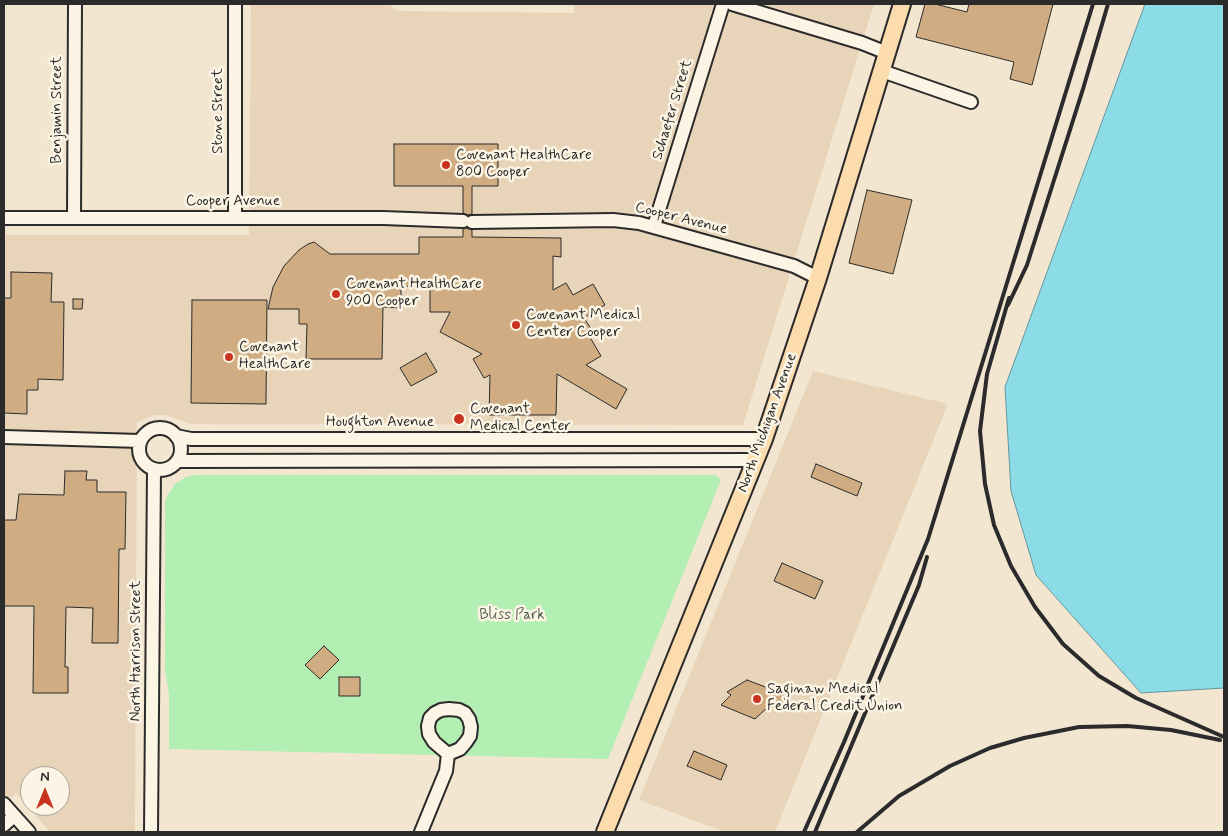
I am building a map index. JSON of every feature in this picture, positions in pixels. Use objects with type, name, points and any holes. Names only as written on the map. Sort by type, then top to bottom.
[{"type":"main road","name":"North Michigan Avenue","points":[[605,832],[764,439],[818,278],[902,4]]},
{"type":"street","name":"Benjamin Street","points":[[74,217],[75,4]]},
{"type":"street","name":"Stone Street","points":[[235,4],[235,218]]},
{"type":"street","name":"Schaefer Street","points":[[654,226],[723,4]]},
{"type":"street","points":[[732,4],[887,53]]},
{"type":"street","points":[[882,71],[971,102]]},
{"type":"street","name":"Cooper Avenue","points":[[4,218],[613,220],[654,226],[794,266],[818,278]]},
{"type":"street","points":[[178,461],[181,452],[180,443],[169,430],[160,428],[152,430],[140,441],[143,462],[154,470],[164,470],[178,461],[756,460]]},
{"type":"street","name":"Houghton Avenue","points":[[176,436],[191,439],[764,439]]},
{"type":"street","points":[[4,437],[140,441]]},
{"type":"street","name":"North Harrison Street","points":[[151,832],[154,470]]},
{"type":"street","points":[[421,832],[446,771],[448,754]]},
{"type":"street","points":[[4,804],[28,832]]},
{"type":"street","points":[[4,825],[14,816]]},
{"type":"shaded area","name":"Covenant Medical Center","points":[[251,4],[389,4],[395,10],[402,11],[574,13],[574,4],[874,4],[743,425],[191,424],[165,415],[155,415],[137,422],[135,832],[50,832],[36,816],[70,816],[70,766],[20,766],[20,798],[16,793],[4,804],[4,235],[249,235]]},
{"type":"shaded area","points":[[813,371],[948,404],[775,832],[725,832],[639,800]]},
{"type":"green space","name":"Bliss Park","points":[[195,475],[716,475],[721,480],[608,759],[169,749],[169,694],[165,670],[165,502],[175,484],[186,477]]},
{"type":"water","points":[[1145,4],[1224,4],[1224,688],[1141,693],[1036,575],[1011,491],[1005,387]]},
{"type":"building","points":[[925,4],[935,4],[967,12],[969,4],[1053,4],[1032,85],[1010,79],[1014,62],[916,37]]},
{"type":"building","name":"Covenant HealthCare 800 Cooper","points":[[394,144],[498,144],[498,186],[472,186],[472,214],[468,215],[463,213],[463,186],[394,186]]},
{"type":"building","points":[[867,190],[912,200],[893,274],[849,263]]},
{"type":"building","points":[[463,229],[472,230],[472,237],[561,238],[561,257],[553,256],[553,290],[566,283],[573,295],[593,284],[605,305],[584,318],[593,332],[588,334],[601,356],[586,365],[627,389],[616,409],[557,374],[556,415],[489,415],[490,375],[484,378],[473,359],[482,354],[440,332],[450,312],[430,312],[430,287],[401,286],[401,308],[383,307],[382,359],[306,359],[307,324],[299,324],[299,309],[268,309],[273,287],[284,266],[299,250],[308,244],[314,242],[330,254],[419,254],[419,237],[463,237]]},
{"type":"building","points":[[11,272],[52,273],[51,302],[64,302],[63,380],[38,379],[38,390],[27,390],[27,414],[4,413],[4,298],[11,298]]},
{"type":"building","points":[[73,299],[83,299],[82,309],[73,309]]},
{"type":"building","name":"Covenant HealthCare","points":[[192,300],[267,300],[266,404],[191,403]]},
{"type":"building","points":[[426,353],[437,372],[411,386],[400,368]]},
{"type":"building","points":[[816,464],[862,483],[857,496],[811,477]]},
{"type":"building","points":[[65,471],[87,471],[86,480],[97,480],[97,492],[126,492],[125,549],[119,549],[118,643],[92,643],[93,608],[66,607],[65,667],[68,667],[68,693],[33,693],[34,606],[4,606],[4,520],[16,520],[19,494],[64,495]]},
{"type":"building","points":[[782,563],[823,581],[815,599],[774,581]]},
{"type":"building","points":[[324,646],[339,660],[320,679],[305,665]]},
{"type":"building","points":[[339,677],[360,677],[360,696],[339,696]]},
{"type":"building","name":"Saginaw Medical Federal Credit Union","points":[[747,680],[784,694],[782,697],[790,700],[780,710],[770,705],[755,719],[721,705],[731,695],[727,692]]},
{"type":"building","points":[[694,751],[727,765],[721,780],[687,766]]},
{"type":"railway","points":[[804,832],[844,742],[928,539],[1093,4]]},
{"type":"railway","points":[[1008,305],[1027,265],[1108,4]]},
{"type":"railway","points":[[1009,298],[987,374],[980,431],[985,484],[994,525],[1011,566],[1035,607],[1063,644],[1099,676],[1136,698],[1224,737]]},
{"type":"railway","points":[[815,832],[919,585],[927,557]]},
{"type":"railway","points":[[857,832],[899,796],[950,766],[990,748],[1024,738],[1079,727],[1127,726],[1171,730],[1220,740]]},
{"type":"place","name":"Covenant HealthCare 800 Cooper","points":[[446,165]]},
{"type":"place","name":"Covenant HealthCare 900 Cooper","points":[[336,294]]},
{"type":"place","name":"Covenant Medical Center Cooper","points":[[516,325]]},
{"type":"place","name":"Covenant HealthCare","points":[[229,357]]},
{"type":"place","name":"Covenant Medical Center","points":[[459,419]]},
{"type":"place","name":"Saginaw Medical Federal Credit Union","points":[[757,699]]}]
